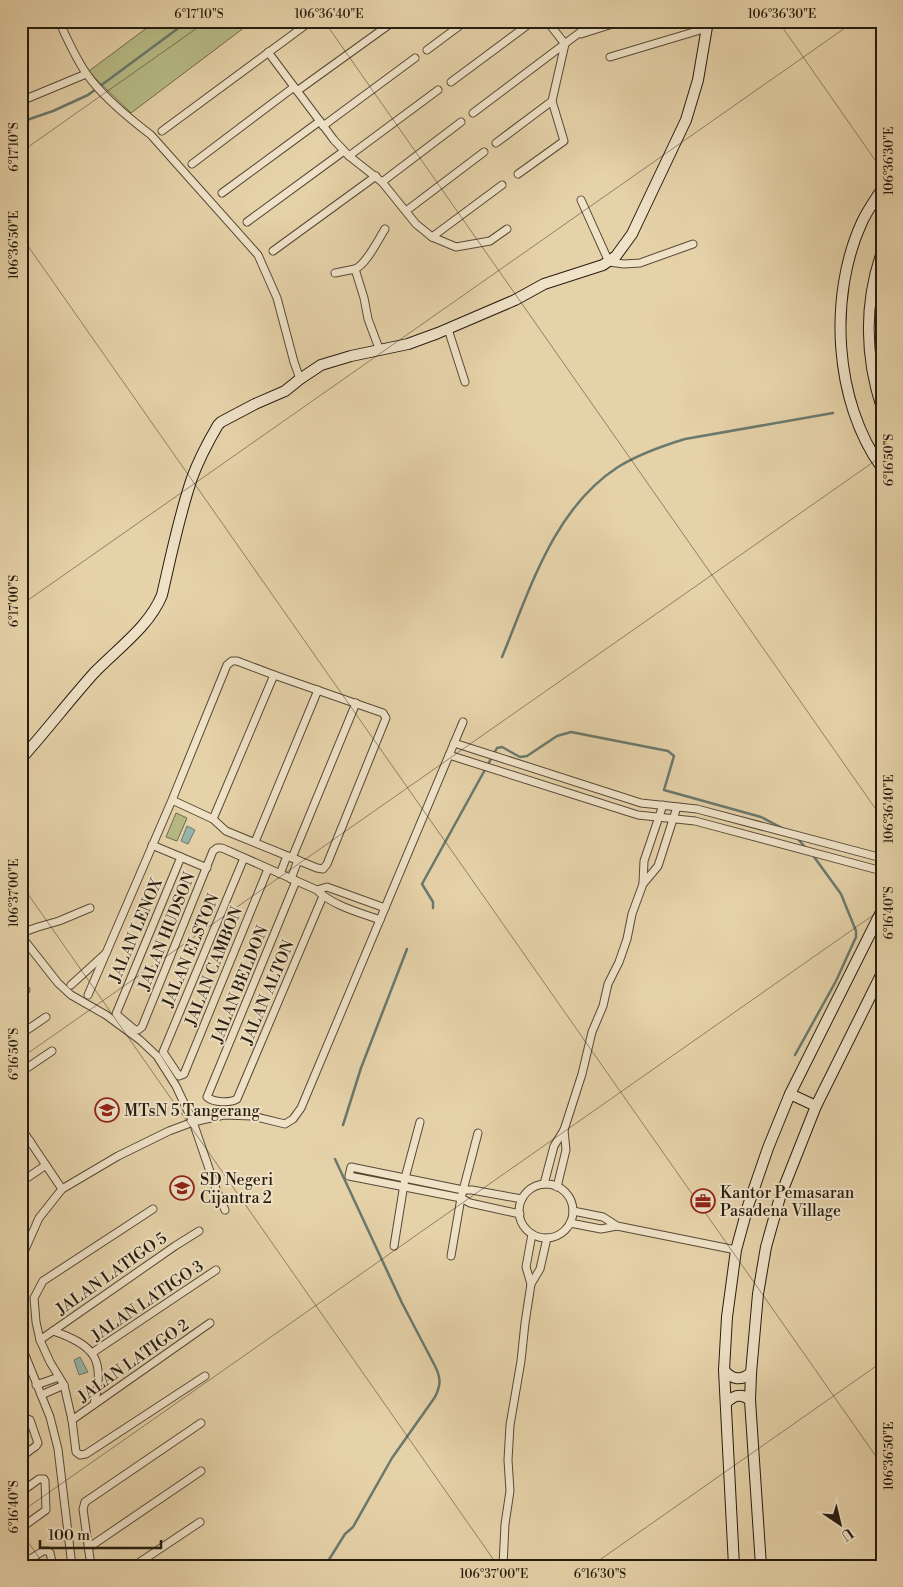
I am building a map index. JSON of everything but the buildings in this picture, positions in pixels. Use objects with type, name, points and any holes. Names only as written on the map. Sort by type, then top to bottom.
[{"type":"main road","points":[[21,759],[74,696],[138,629],[158,604],[193,477],[206,446],[218,425],[255,404],[285,391],[321,365],[351,356],[408,344],[515,300],[544,284],[609,262],[616,256],[632,234],[686,120],[698,80],[707,25]]},
{"type":"main road","points":[[882,189],[862,222],[848,264],[840,311],[841,360],[854,416],[882,468]]},
{"type":"main road","points":[[882,252],[875,271],[868,312],[870,356],[882,408]]},
{"type":"main road","points":[[734,1566],[724,1370],[727,1317],[736,1250],[748,1206],[768,1148],[790,1094],[882,910]]},
{"type":"main road","points":[[761,1566],[750,1400],[758,1294],[766,1247],[780,1197],[816,1106],[882,973]]},
{"type":"main road","points":[[790,1094],[816,1106]]},
{"type":"main road","points":[[724,1370],[728,1376],[733,1378],[745,1377],[751,1373]]},
{"type":"main road","points":[[726,1403],[735,1396],[740,1395],[746,1396],[750,1400]]},
{"type":"street","points":[[58,21],[86,74],[104,93],[151,135],[258,255],[277,298],[300,379]]},
{"type":"street","points":[[162,131],[311,21]]},
{"type":"street","points":[[427,50],[466,21]]},
{"type":"street","points":[[450,82],[533,21]]},
{"type":"street","points":[[547,21],[565,44]]},
{"type":"street","points":[[473,113],[595,21]]},
{"type":"street","points":[[576,35],[622,21]]},
{"type":"street","points":[[192,164],[390,24]]},
{"type":"street","points":[[610,57],[707,25]]},
{"type":"street","points":[[518,174],[564,141],[552,101],[565,44]]},
{"type":"street","points":[[268,52],[347,154],[376,176],[416,224],[432,237],[456,247],[490,241],[507,229]]},
{"type":"street","points":[[222,193],[415,58]]},
{"type":"street","points":[[21,101],[86,74]]},
{"type":"street","points":[[247,222],[438,90]]},
{"type":"street","points":[[496,143],[552,101]]},
{"type":"street","points":[[382,182],[462,122]]},
{"type":"street","points":[[406,211],[484,152]]},
{"type":"street","points":[[273,250],[376,176]]},
{"type":"street","points":[[432,237],[502,186]]},
{"type":"street","points":[[582,200],[609,262],[624,264],[640,263],[693,244]]},
{"type":"street","points":[[335,273],[359,268],[385,229]]},
{"type":"street","points":[[355,269],[368,319],[380,351]]},
{"type":"street","points":[[448,329],[465,382]]},
{"type":"street","points":[[88,995],[172,800],[227,665],[237,660],[383,713],[385,716],[385,721],[325,868],[321,869],[292,858],[226,830],[213,819],[172,800]]},
{"type":"street","points":[[213,819],[274,675]]},
{"type":"street","points":[[255,842],[318,690]]},
{"type":"street","points":[[280,874],[292,858],[356,703]]},
{"type":"street","points":[[21,1265],[23,1254],[39,1218],[62,1189],[118,1156],[169,1131],[193,1122],[224,1115],[252,1116],[285,1124],[293,1119],[301,1108],[463,722]]},
{"type":"street","points":[[454,743],[641,803],[697,809],[882,858]]},
{"type":"street","points":[[450,754],[638,815],[695,821],[882,870]]},
{"type":"street","points":[[544,1184],[554,1146],[564,1130],[582,1074],[592,1032],[603,1006],[608,984],[627,939],[632,914],[643,884],[644,861],[662,805]]},
{"type":"street","points":[[643,884],[658,866],[677,807]]},
{"type":"street","points":[[152,844],[207,868]]},
{"type":"street","name":"JALAN HUDSON","points":[[142,1027],[213,851],[217,848],[222,848],[244,858]]},
{"type":"street","name":"JALAN LENOX","points":[[142,1027],[135,1030],[116,1014],[181,857]]},
{"type":"street","points":[[244,858],[318,890],[323,896],[380,920]]},
{"type":"street","name":"JALAN ELSTON","points":[[184,1074],[178,1075],[163,1052],[244,858]]},
{"type":"street","name":"JALAN BELDON","points":[[237,1099],[231,1102],[210,1100],[207,1097],[293,880],[292,858]]},
{"type":"street","name":"JALAN CAMBON","points":[[184,1074],[268,869]]},
{"type":"street","points":[[318,890],[327,887],[385,908]]},
{"type":"street","name":"JALAN ALTON","points":[[237,1099],[323,896]]},
{"type":"street","points":[[90,908],[21,934],[58,983],[71,995],[106,1015],[140,1040],[156,1056],[176,1086],[193,1122],[225,1210]]},
{"type":"street","points":[[71,985],[107,951]]},
{"type":"street","points":[[21,1034],[46,1017]]},
{"type":"street","points":[[21,1072],[52,1050]]},
{"type":"street","points":[[394,1246],[405,1178],[420,1122]]},
{"type":"street","points":[[21,1128],[62,1189]]},
{"type":"street","points":[[557,1187],[566,1150],[564,1130]]},
{"type":"street","points":[[452,1256],[461,1198],[478,1133]]},
{"type":"street","points":[[21,1148],[30,1141]]},
{"type":"street","points":[[21,1182],[46,1165]]},
{"type":"street","points":[[520,1214],[470,1203],[461,1198],[349,1176],[351,1167],[463,1190],[522,1199]]},
{"type":"street","points":[[544,1184],[557,1187],[569,1196],[573,1211],[566,1230],[547,1238],[532,1234],[526,1229],[520,1214],[522,1199],[527,1192],[544,1184]]},
{"type":"street","points":[[153,1209],[43,1281],[34,1298],[40,1340],[64,1386],[72,1420],[76,1452],[80,1455],[86,1454],[205,1376]]},
{"type":"street","points":[[573,1211],[603,1217],[617,1226],[736,1250]]},
{"type":"street","points":[[570,1223],[601,1229],[617,1226]]},
{"type":"street","name":"JALAN LATIGO 5","points":[[40,1340],[199,1230]]},
{"type":"street","points":[[531,1284],[526,1267],[532,1234]]},
{"type":"street","points":[[503,1566],[505,1524],[510,1491],[508,1460],[510,1425],[521,1362],[531,1284],[540,1269],[547,1238]]},
{"type":"street","name":"JALAN LATIGO 3","points":[[92,1354],[216,1270]]},
{"type":"street","name":"JALAN LATIGO 2","points":[[72,1420],[210,1323]]},
{"type":"street","points":[[53,1331],[72,1337],[92,1354],[99,1368],[99,1387],[94,1404]]},
{"type":"street","points":[[21,1345],[50,1417],[58,1449],[72,1566]]},
{"type":"street","points":[[36,1385],[59,1377]]},
{"type":"street","points":[[41,1395],[64,1386]]},
{"type":"street","points":[[21,1457],[35,1448],[38,1441],[30,1420],[23,1420]]},
{"type":"street","points":[[91,1566],[83,1509],[85,1502],[201,1423]]},
{"type":"street","points":[[88,1548],[201,1471]]},
{"type":"street","points":[[21,1492],[39,1479],[44,1479],[47,1508],[45,1512],[21,1528]]},
{"type":"street","points":[[134,1566],[200,1522]]},
{"type":"street","points":[[21,1565],[43,1551],[48,1550],[53,1566]]},
{"type":"green space","points":[[156,21],[253,21],[131,113],[89,71]]},
{"type":"green space","points":[[176,813],[187,818],[177,841],[166,837]]},
{"type":"water","points":[[187,826],[195,830],[188,844],[181,841]]},
{"type":"water","points":[[80,1357],[88,1372],[79,1375],[74,1360]]},
{"type":"waterway","points":[[21,122],[53,111],[88,95],[188,21]]},
{"type":"waterway","points":[[502,657],[534,579],[560,528],[576,505],[596,484],[618,467],[634,458],[685,439],[833,413]]},
{"type":"waterway","points":[[433,908],[433,902],[422,884],[497,748],[502,747],[520,757],[527,756],[557,736],[571,732],[668,751],[674,756],[664,790],[761,817],[784,829]]},
{"type":"waterway","points":[[796,837],[806,848]]},
{"type":"waterway","points":[[795,1055],[836,981],[856,937],[856,931],[841,894],[812,854]]},
{"type":"waterway","points":[[343,1125],[361,1068],[407,949]]},
{"type":"waterway","points":[[325,1566],[345,1534],[353,1527],[392,1458],[435,1397],[440,1382],[435,1366],[402,1303],[335,1159]]},
{"type":"place","name":"MTsN 5 Tangerang","points":[[107,1110]]},
{"type":"place","name":"SD Negeri Cijantra 2","points":[[182,1188]]},
{"type":"place","name":"Kantor Pemasaran Pasadena Village","points":[[703,1201]]}]
